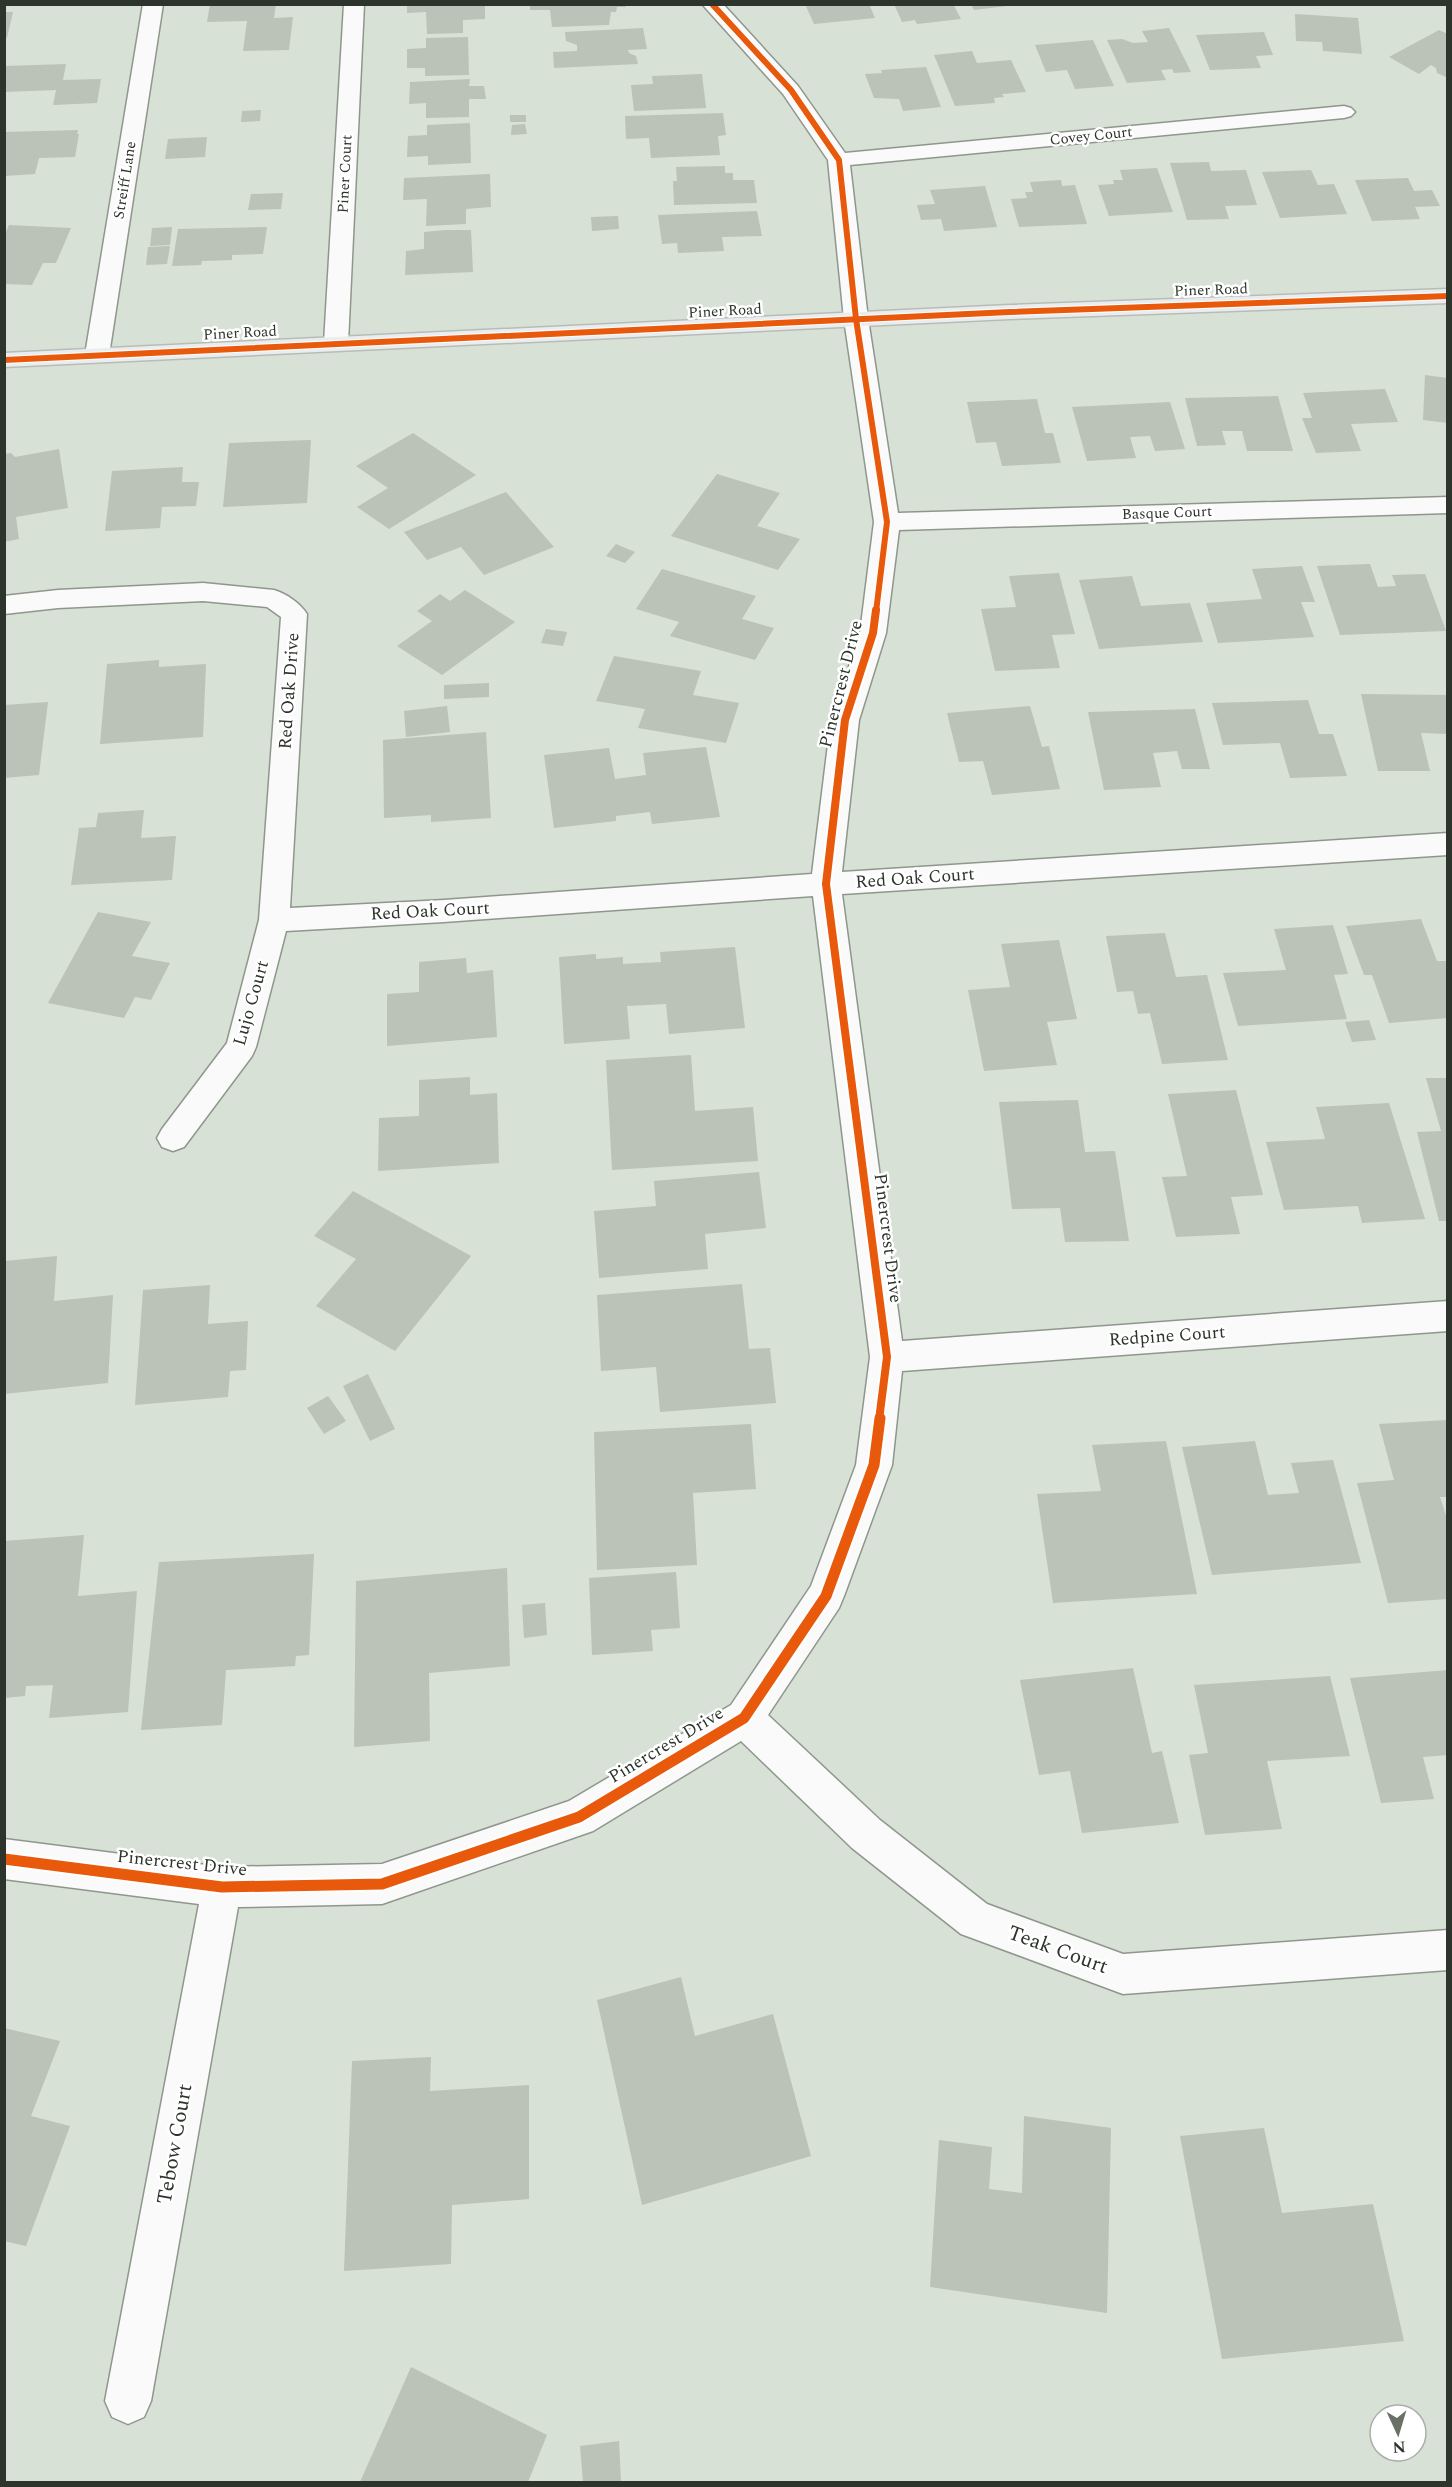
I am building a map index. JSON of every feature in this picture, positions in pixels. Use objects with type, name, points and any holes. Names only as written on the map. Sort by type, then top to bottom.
[{"type":"main road","name":"Piner Road","points":[[4,360],[856,319],[1448,296]]},
{"type":"street","name":"Streiff Lane","points":[[97,355],[153,4]]},
{"type":"street","name":"Piner Court","points":[[336,343],[354,4]]},
{"type":"street","name":"Pinercrest Drive","points":[[4,1859],[222,1887],[382,1884],[579,1817],[744,1718],[826,1596],[874,1465],[887,1357],[826,884],[845,720],[873,633],[886,522],[856,319],[839,160],[791,90],[712,4]]},
{"type":"street","name":"Covey Court","points":[[839,160],[1344,112]]},
{"type":"street","name":"Basque Court","points":[[886,522],[1448,505]]},
{"type":"street","name":"Red Oak Drive","points":[[4,606],[58,599],[203,592],[274,599],[294,614],[274,920]]},
{"type":"street","name":"Red Oak Court","points":[[274,920],[444,911],[1448,844]]},
{"type":"street","name":"Lujo Court","points":[[173,1138],[241,1047],[274,920]]},
{"type":"street","name":"Redpine Court","points":[[887,1357],[1448,1316]]},
{"type":"street","name":"Teak Court","points":[[744,1718],[866,1834],[975,1920],[1123,1974],[1448,1950]]},
{"type":"street","name":"Tebow Court","points":[[128,2401],[222,1887]]},
{"type":"building","points":[[210,4],[276,4],[274,18],[293,17],[289,50],[243,51],[247,21],[207,22]]},
{"type":"building","points":[[530,4],[625,4],[626,7],[617,7],[616,12],[611,12],[609,25],[552,27],[550,10],[530,10]]},
{"type":"building","points":[[805,4],[869,4],[875,18],[814,24]]},
{"type":"building","points":[[894,4],[953,4],[961,19],[917,24],[915,20],[902,22]]},
{"type":"building","points":[[971,4],[1007,4],[1007,6],[974,10]]},
{"type":"building","points":[[407,5],[485,5],[485,19],[463,20],[463,33],[427,34],[426,12],[407,13]]},
{"type":"building","points":[[4,12],[13,12],[7,38],[4,38]]},
{"type":"building","points":[[1295,14],[1358,18],[1362,54],[1323,51],[1322,42],[1296,41]]},
{"type":"building","points":[[643,28],[647,49],[628,50],[636,56],[638,64],[554,68],[553,52],[577,51],[577,45],[566,41],[565,32]]},
{"type":"building","points":[[1169,28],[1191,72],[1174,73],[1172,69],[1161,70],[1166,80],[1127,83],[1107,40],[1148,42],[1142,31]]},
{"type":"building","points":[[1439,30],[1448,34],[1448,78],[1437,73],[1436,68],[1431,65],[1419,74],[1389,57]]},
{"type":"building","points":[[1264,32],[1273,55],[1256,56],[1261,68],[1210,70],[1196,35]]},
{"type":"building","points":[[468,37],[469,75],[425,76],[425,68],[407,68],[407,49],[426,48],[426,38]]},
{"type":"building","points":[[1093,40],[1114,86],[1075,89],[1067,70],[1046,72],[1035,45]]},
{"type":"building","points":[[972,51],[977,63],[1011,60],[1026,92],[1002,94],[1004,97],[994,98],[995,103],[955,106],[934,55]]},
{"type":"building","points":[[66,64],[63,80],[101,79],[97,103],[53,105],[56,90],[4,92],[4,66]]},
{"type":"building","points":[[926,67],[941,107],[903,111],[899,99],[874,98],[865,74],[882,73],[881,70]]},
{"type":"building","points":[[702,74],[706,108],[634,111],[631,85],[653,84],[652,76]]},
{"type":"building","points":[[470,79],[469,86],[484,86],[486,99],[469,99],[469,117],[426,118],[426,103],[409,104],[410,82]]},
{"type":"building","points":[[261,110],[260,121],[241,122],[242,111]]},
{"type":"building","points":[[723,113],[726,135],[718,136],[720,155],[651,158],[649,138],[626,139],[625,116]]},
{"type":"building","points":[[510,115],[526,115],[526,122],[510,122]]},
{"type":"building","points":[[470,123],[471,163],[428,165],[428,156],[407,157],[408,136],[427,135],[427,125]]},
{"type":"building","points":[[525,124],[527,134],[511,135],[512,125]]},
{"type":"building","points":[[78,130],[75,157],[39,158],[35,174],[4,176],[4,132]]},
{"type":"building","points":[[207,137],[205,157],[165,159],[168,139]]},
{"type":"building","points":[[1209,162],[1211,171],[1246,170],[1257,205],[1225,206],[1229,219],[1187,220],[1170,163]]},
{"type":"building","points":[[725,166],[725,173],[733,173],[733,180],[754,180],[757,203],[674,205],[673,181],[677,181],[676,167]]},
{"type":"building","points":[[1157,168],[1173,212],[1109,216],[1098,185],[1114,184],[1113,180],[1123,180],[1120,170]]},
{"type":"building","points":[[1311,170],[1318,185],[1334,184],[1347,214],[1280,218],[1262,172]]},
{"type":"building","points":[[490,174],[491,207],[466,209],[466,224],[426,226],[427,199],[403,200],[404,178]]},
{"type":"building","points":[[1408,178],[1414,191],[1432,190],[1440,206],[1415,207],[1420,219],[1372,221],[1355,180]]},
{"type":"building","points":[[1061,180],[1062,186],[1075,185],[1087,224],[1019,227],[1011,199],[1027,198],[1025,192],[1033,192],[1030,182]]},
{"type":"building","points":[[985,186],[997,227],[944,231],[941,219],[921,220],[917,205],[935,204],[930,190]]},
{"type":"building","points":[[283,193],[281,209],[248,210],[251,194]]},
{"type":"building","points":[[757,211],[762,236],[722,237],[724,251],[678,253],[677,243],[662,244],[658,215]]},
{"type":"building","points":[[618,216],[619,229],[592,231],[591,217]]},
{"type":"building","points":[[9,225],[71,228],[56,263],[43,263],[32,285],[4,284],[4,236]]},
{"type":"building","points":[[172,227],[170,245],[150,246],[152,228]]},
{"type":"building","points":[[267,227],[263,254],[232,255],[232,260],[202,261],[201,265],[172,266],[178,229]]},
{"type":"building","points":[[471,230],[473,272],[405,275],[406,251],[424,249],[424,232]]},
{"type":"building","points":[[170,246],[167,264],[146,265],[148,247]]},
{"type":"building","points":[[1425,375],[1448,378],[1448,423],[1423,420]]},
{"type":"building","points":[[1385,389],[1398,422],[1351,424],[1361,451],[1316,453],[1302,418],[1312,418],[1303,393]]},
{"type":"building","points":[[1278,396],[1293,451],[1247,451],[1242,431],[1222,431],[1226,445],[1197,446],[1185,398]]},
{"type":"building","points":[[1037,399],[1045,433],[1053,433],[1061,463],[1002,466],[996,442],[976,443],[967,402]]},
{"type":"building","points":[[1170,402],[1185,449],[1155,451],[1150,436],[1130,437],[1136,458],[1087,461],[1072,407]]},
{"type":"building","points":[[413,433],[476,475],[389,529],[357,507],[388,488],[356,466]]},
{"type":"building","points":[[311,440],[307,503],[223,507],[229,443]]},
{"type":"building","points":[[59,449],[68,508],[16,517],[19,539],[4,542],[4,454],[11,453],[15,457]]},
{"type":"building","points":[[183,467],[182,482],[199,482],[196,506],[162,507],[160,528],[105,531],[112,471]]},
{"type":"building","points":[[717,474],[780,493],[757,526],[800,539],[778,570],[671,536]]},
{"type":"building","points":[[506,492],[554,547],[484,575],[461,547],[427,560],[404,532]]},
{"type":"building","points":[[616,544],[635,552],[625,563],[606,556]]},
{"type":"building","points":[[1370,564],[1378,587],[1396,586],[1392,575],[1425,574],[1446,631],[1340,635],[1317,566]]},
{"type":"building","points":[[1302,566],[1315,602],[1301,602],[1314,637],[1218,643],[1206,603],[1262,599],[1252,569]]},
{"type":"building","points":[[662,569],[756,596],[742,619],[774,628],[755,660],[670,636],[679,622],[636,609]]},
{"type":"building","points":[[1059,573],[1075,634],[1052,635],[1060,668],[995,671],[981,609],[1016,607],[1009,576]]},
{"type":"building","points":[[1132,576],[1141,606],[1190,603],[1203,642],[1099,649],[1079,580]]},
{"type":"building","points":[[465,590],[515,622],[442,675],[397,646],[432,621],[417,611],[440,594],[450,601]]},
{"type":"building","points":[[546,629],[567,632],[563,646],[541,643]]},
{"type":"building","points":[[614,656],[701,671],[693,695],[739,703],[726,743],[638,728],[645,709],[596,701]]},
{"type":"building","points":[[159,660],[159,667],[206,664],[203,737],[100,744],[107,664]]},
{"type":"building","points":[[489,683],[489,697],[444,699],[444,685]]},
{"type":"building","points":[[1361,694],[1448,695],[1448,734],[1421,733],[1430,771],[1378,771]]},
{"type":"building","points":[[1308,700],[1319,734],[1333,734],[1347,776],[1290,778],[1280,743],[1223,745],[1212,703]]},
{"type":"building","points":[[48,702],[39,775],[4,778],[4,705]]},
{"type":"building","points":[[447,706],[450,732],[406,737],[404,711]]},
{"type":"building","points":[[1030,706],[1042,747],[1049,746],[1060,789],[992,795],[983,761],[959,762],[947,713]]},
{"type":"building","points":[[1195,709],[1210,769],[1182,769],[1177,751],[1153,753],[1161,787],[1104,790],[1088,712]]},
{"type":"building","points":[[486,732],[491,818],[431,822],[431,815],[384,818],[383,740]]},
{"type":"building","points":[[706,747],[720,817],[652,824],[650,812],[616,816],[616,821],[554,828],[544,755],[609,748],[615,779],[646,775],[643,753]]},
{"type":"building","points":[[144,810],[141,838],[176,836],[172,880],[71,885],[79,828],[96,827],[98,813]]},
{"type":"building","points":[[98,912],[151,922],[132,956],[170,963],[151,1000],[135,997],[124,1018],[48,1003]]},
{"type":"building","points":[[1421,919],[1437,961],[1448,961],[1448,1018],[1389,1023],[1372,975],[1364,975],[1346,926]]},
{"type":"building","points":[[1333,925],[1348,974],[1334,975],[1347,1019],[1238,1026],[1223,973],[1286,970],[1274,929]]},
{"type":"building","points":[[1165,933],[1176,977],[1207,975],[1228,1060],[1162,1064],[1150,1013],[1138,1014],[1133,991],[1117,992],[1106,936]]},
{"type":"building","points":[[1059,940],[1077,1019],[1047,1022],[1057,1065],[984,1071],[968,990],[1010,987],[1001,944]]},
{"type":"building","points":[[735,947],[745,1028],[669,1034],[666,1004],[627,1006],[630,1039],[564,1044],[559,957],[596,954],[596,959],[623,957],[623,964],[661,962],[660,952]]},
{"type":"building","points":[[466,958],[467,973],[493,970],[497,1037],[387,1046],[387,994],[419,992],[419,962]]},
{"type":"building","points":[[1369,1020],[1376,1040],[1352,1042],[1345,1022]]},
{"type":"building","points":[[691,1055],[695,1111],[753,1107],[758,1161],[612,1170],[606,1060]]},
{"type":"building","points":[[470,1077],[470,1095],[497,1093],[499,1163],[378,1171],[379,1118],[419,1116],[419,1080]]},
{"type":"building","points":[[1426,1078],[1448,1078],[1448,1221],[1439,1221],[1417,1132],[1441,1131]]},
{"type":"building","points":[[1236,1090],[1263,1195],[1231,1197],[1240,1234],[1176,1237],[1162,1177],[1187,1176],[1168,1094]]},
{"type":"building","points":[[1078,1100],[1085,1152],[1115,1151],[1129,1241],[1065,1242],[1060,1208],[1012,1209],[999,1102]]},
{"type":"building","points":[[1389,1103],[1425,1219],[1362,1223],[1358,1206],[1284,1210],[1266,1142],[1325,1139],[1316,1107]]},
{"type":"building","points":[[759,1172],[766,1228],[705,1234],[708,1269],[599,1278],[594,1211],[656,1206],[654,1181]]},
{"type":"building","points":[[353,1191],[471,1256],[395,1351],[316,1306],[356,1259],[314,1236]]},
{"type":"building","points":[[57,1256],[54,1301],[113,1295],[108,1383],[4,1394],[4,1261]]},
{"type":"building","points":[[742,1284],[749,1349],[770,1348],[776,1403],[660,1412],[656,1367],[601,1371],[597,1295]]},
{"type":"building","points":[[210,1285],[208,1324],[248,1321],[246,1370],[230,1371],[228,1397],[135,1405],[143,1290]]},
{"type":"building","points":[[368,1374],[395,1429],[370,1441],[343,1386]]},
{"type":"building","points":[[328,1396],[346,1421],[324,1434],[307,1408]]},
{"type":"building","points":[[1446,1420],[1448,1497],[1440,1497],[1448,1522],[1448,1599],[1388,1603],[1357,1483],[1394,1480],[1379,1424]]},
{"type":"building","points":[[751,1424],[756,1489],[693,1493],[697,1565],[597,1570],[594,1432]]},
{"type":"building","points":[[1166,1441],[1197,1594],[1053,1603],[1037,1494],[1101,1491],[1092,1445]]},
{"type":"building","points":[[1255,1441],[1268,1495],[1299,1493],[1291,1463],[1333,1460],[1361,1563],[1212,1575],[1182,1447]]},
{"type":"building","points":[[84,1535],[78,1596],[137,1591],[128,1712],[49,1718],[53,1685],[26,1686],[25,1696],[4,1698],[4,1541]]},
{"type":"building","points":[[314,1554],[309,1655],[296,1656],[295,1666],[226,1670],[222,1725],[141,1730],[159,1562]]},
{"type":"building","points":[[507,1568],[510,1666],[429,1673],[430,1741],[354,1747],[356,1581]]},
{"type":"building","points":[[676,1572],[680,1628],[651,1630],[653,1651],[592,1655],[589,1578]]},
{"type":"building","points":[[545,1603],[547,1635],[524,1638],[522,1605]]},
{"type":"building","points":[[1133,1668],[1152,1753],[1162,1751],[1179,1823],[1082,1833],[1070,1771],[1039,1775],[1020,1680]]},
{"type":"building","points":[[1448,1670],[1448,1755],[1423,1757],[1434,1799],[1381,1803],[1350,1678]]},
{"type":"building","points":[[1330,1676],[1350,1756],[1267,1761],[1282,1829],[1205,1835],[1189,1755],[1208,1753],[1194,1685]]},
{"type":"building","points":[[681,1977],[695,2036],[773,2014],[811,2156],[642,2205],[597,2000]]},
{"type":"building","points":[[4,2028],[60,2041],[31,2116],[70,2126],[26,2246],[4,2241]]},
{"type":"building","points":[[431,2057],[430,2091],[529,2085],[529,2199],[452,2205],[451,2264],[344,2271],[352,2061]]},
{"type":"building","points":[[1024,2116],[1111,2128],[1107,2313],[930,2287],[939,2140],[992,2147],[989,2189],[1022,2193]]},
{"type":"building","points":[[1264,2128],[1282,2213],[1373,2204],[1404,2341],[1222,2359],[1180,2136]]},
{"type":"building","points":[[411,2367],[547,2435],[528,2482],[360,2482]]},
{"type":"building","points":[[619,2441],[621,2482],[583,2482],[580,2446]]},
{"type":"cycle path","points":[[4,1859],[222,1887],[382,1884],[579,1817],[744,1718],[826,1596],[874,1465],[887,1357],[826,884],[845,720],[873,633],[887,522],[856,319],[839,160],[791,90],[712,4]]},
{"type":"cycle path","points":[[4,360],[1010,312],[1448,296]]}]
